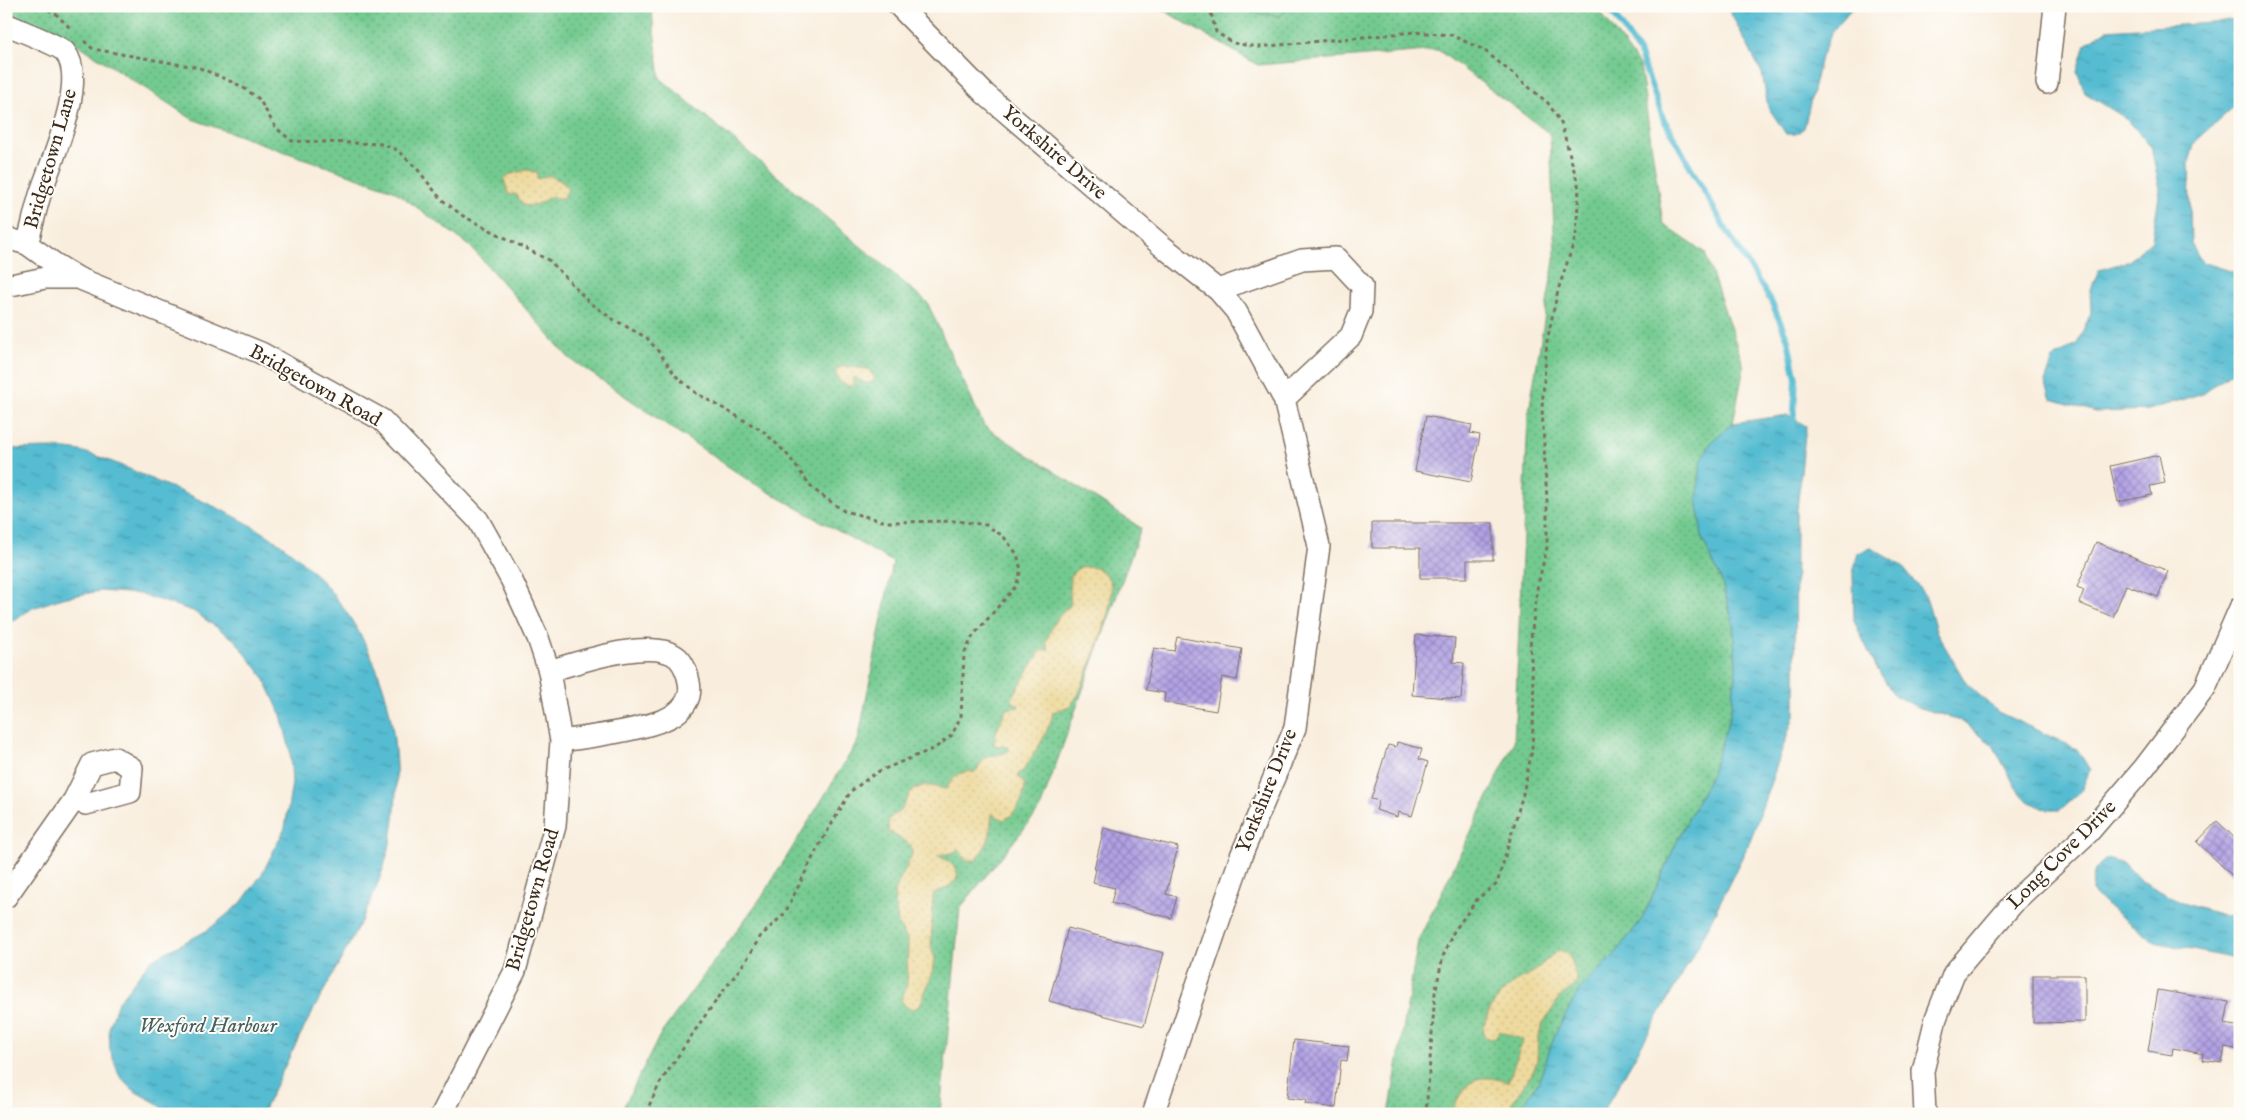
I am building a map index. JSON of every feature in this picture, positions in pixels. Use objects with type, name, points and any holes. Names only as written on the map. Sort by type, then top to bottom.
[{"type":"street","name":"Yorkshire Drive","points":[[899,6],[985,94],[1162,246],[1218,290],[1236,312],[1284,399],[1319,546],[1295,728],[1241,856],[1153,1114]]},
{"type":"street","points":[[2047,83],[2054,6]]},
{"type":"street","name":"Bridgetown Lane","points":[[6,24],[64,50],[72,62],[74,76],[64,127],[39,197],[28,244]]},
{"type":"street","name":"Bridgetown Road","points":[[6,238],[28,244],[78,278],[261,353],[382,420],[478,520],[512,580],[538,638],[549,671],[560,741],[555,826],[515,971],[442,1114]]},
{"type":"street","points":[[1218,290],[1302,260],[1336,258],[1362,286],[1362,312],[1351,336],[1284,399]]},
{"type":"street","name":"Bridgetown Road","points":[[6,286],[45,278],[78,278]]},
{"type":"street","name":"Long Cove Drive","points":[[1925,1114],[1923,1071],[1936,1018],[1954,973],[2016,900],[2089,832],[2144,768],[2205,688],[2240,608]]},
{"type":"street","points":[[549,671],[645,649],[663,652],[677,658],[685,670],[690,683],[690,696],[686,705],[674,715],[653,724],[560,741]]},
{"type":"street","points":[[6,897],[74,800]]},
{"type":"path","points":[[41,6],[56,14],[74,32]]},
{"type":"path","points":[[1209,6],[1216,32],[1233,43],[1258,47],[1414,32],[1451,35],[1484,50],[1548,103],[1561,123],[1579,188],[1576,236],[1558,290],[1548,341],[1542,408],[1548,501],[1547,547],[1537,589],[1530,646],[1534,698],[1532,750],[1523,794],[1497,884],[1478,898],[1453,933],[1443,956],[1435,993],[1426,1114]]},
{"type":"path","points":[[80,38],[93,49],[200,68],[240,86],[259,99],[276,128],[292,141],[383,144],[397,150],[418,170],[441,199],[463,216],[550,261],[590,303],[647,338],[676,376],[696,393],[763,431],[786,453],[813,489],[844,511],[887,522],[957,521],[986,526],[1003,536],[1017,554],[1021,570],[1016,586],[973,636],[964,654],[961,716],[952,735],[935,748],[878,772],[851,791],[816,849],[786,913],[760,937],[747,959],[702,1020],[660,1083],[645,1114]]},
{"type":"green space","points":[[6,6],[651,6],[660,78],[927,302],[984,426],[1141,528],[1040,809],[960,908],[940,1113],[620,1114],[660,1035],[765,892],[858,741],[893,562],[748,480],[569,358],[470,246],[393,190],[192,119],[68,38],[6,14]]},
{"type":"green space","points":[[1156,6],[1243,6],[1253,13],[1280,16],[1292,6],[1596,6],[1640,66],[1663,224],[1705,253],[1744,367],[1733,423],[1712,441],[1702,538],[1721,579],[1733,623],[1736,668],[1730,717],[1710,777],[1680,835],[1642,919],[1555,1034],[1539,1081],[1517,1114],[1389,1114],[1418,941],[1514,743],[1528,417],[1555,255],[1550,134],[1438,50],[1258,65]]},
{"type":"green space","points":[[1243,6],[1292,6],[1280,16],[1253,13]]},
{"type":"sand","points":[[526,170],[537,172],[537,178],[539,179],[548,175],[563,182],[568,189],[564,197],[556,199],[552,196],[535,205],[523,205],[516,194],[511,195],[508,193],[504,179],[508,175]]},
{"type":"sand","points":[[844,366],[868,369],[874,377],[873,382],[865,383],[854,377],[852,379],[855,384],[853,386],[844,384],[838,379],[836,373],[837,369]]},
{"type":"sand","points":[[1081,567],[1091,567],[1104,572],[1111,585],[1109,609],[1094,656],[1078,695],[1070,706],[1053,712],[1041,743],[1023,771],[1019,773],[1018,776],[1025,784],[1025,789],[1022,800],[1016,810],[1004,820],[992,814],[989,839],[977,860],[966,860],[958,849],[953,853],[938,855],[956,869],[957,875],[953,883],[933,895],[931,947],[935,959],[933,972],[920,1005],[909,1009],[901,1001],[907,985],[908,941],[898,923],[894,892],[912,855],[911,845],[888,831],[889,819],[902,809],[909,795],[915,789],[925,785],[946,789],[961,773],[975,772],[985,758],[1010,750],[1008,747],[994,745],[996,733],[1006,709],[1018,707],[1019,705],[1012,701],[1013,697],[1041,650],[1049,650],[1046,642],[1058,617],[1070,606],[1070,580],[1075,571]]},
{"type":"sand","points":[[1558,951],[1566,952],[1571,959],[1577,980],[1573,987],[1560,997],[1543,1023],[1538,1038],[1537,1060],[1533,1072],[1504,1114],[1451,1114],[1464,1089],[1474,1081],[1481,1078],[1493,1078],[1508,1082],[1523,1040],[1499,1031],[1495,1038],[1490,1039],[1484,1036],[1484,1028],[1489,1013],[1504,991],[1535,971]]},
{"type":"water","points":[[1727,6],[1854,6],[1833,30],[1821,57],[1804,128],[1796,134],[1786,134],[1768,107],[1762,73]]},
{"type":"water","points":[[2240,18],[2240,101],[2195,142],[2189,162],[2191,244],[2202,262],[2240,274],[2240,372],[2232,372],[2203,393],[2149,410],[2096,412],[2051,399],[2045,382],[2053,359],[2077,343],[2091,313],[2090,290],[2099,270],[2129,261],[2152,240],[2160,189],[2151,147],[2127,119],[2085,93],[2077,71],[2085,44],[2107,30],[2212,23]]},
{"type":"water","points":[[1788,415],[1806,426],[1796,518],[1795,713],[1751,839],[1700,943],[1602,1114],[1517,1114],[1539,1081],[1555,1034],[1579,990],[1614,955],[1642,919],[1680,835],[1710,777],[1730,717],[1736,668],[1733,623],[1721,579],[1702,538],[1697,498],[1701,461],[1712,441],[1733,423]]},
{"type":"water","name":"Wexford Harbour","points":[[52,448],[83,452],[127,468],[226,512],[266,534],[284,547],[327,587],[354,624],[375,664],[387,700],[395,747],[396,797],[390,844],[384,866],[358,928],[301,1034],[262,1114],[166,1114],[158,1104],[134,1091],[119,1075],[110,1050],[109,1028],[118,1002],[151,960],[208,930],[241,903],[262,874],[285,828],[292,783],[290,750],[281,715],[264,678],[235,640],[193,611],[140,594],[100,591],[62,598],[33,608],[6,625],[6,449]]},
{"type":"water","points":[[1871,548],[1902,566],[1926,597],[1936,631],[1966,683],[1998,712],[2077,749],[2090,770],[2081,791],[2060,810],[2047,810],[2028,801],[2016,788],[1993,745],[1960,720],[1917,707],[1894,695],[1876,667],[1854,621],[1853,573],[1858,553]]},
{"type":"water","points":[[2106,859],[2125,864],[2140,880],[2182,903],[2223,915],[2240,916],[2240,960],[2154,942],[2106,905],[2092,891],[2094,870]]},
{"type":"building","points":[[1426,416],[1472,425],[1470,433],[1480,435],[1471,482],[1415,471]]},
{"type":"building","points":[[2159,455],[2165,483],[2150,486],[2152,495],[2118,502],[2110,466]]},
{"type":"building","points":[[1372,523],[1493,523],[1493,560],[1467,560],[1467,578],[1420,578],[1420,548],[1372,548]]},
{"type":"building","points":[[2096,542],[2168,571],[2158,597],[2126,585],[2113,617],[2079,603],[2084,590],[2077,587]]},
{"type":"building","points":[[1416,635],[1455,638],[1453,662],[1464,663],[1461,699],[1412,695]]},
{"type":"building","points":[[1177,637],[1242,649],[1237,680],[1222,677],[1216,711],[1164,702],[1165,693],[1146,690],[1154,648],[1174,651]]},
{"type":"building","points":[[1397,742],[1422,749],[1419,759],[1428,762],[1412,816],[1398,812],[1397,817],[1376,810],[1379,801],[1371,799],[1388,745],[1396,747]]},
{"type":"building","points":[[2217,821],[2240,843],[2240,883],[2197,842]]},
{"type":"building","points":[[1104,828],[1178,847],[1166,894],[1177,897],[1171,918],[1111,903],[1115,888],[1093,883],[1096,869],[1094,869]]},
{"type":"building","points":[[1068,928],[1164,953],[1144,1026],[1049,1001]]},
{"type":"building","points":[[2033,975],[2085,975],[2085,1022],[2033,1023]]},
{"type":"building","points":[[2158,990],[2229,1002],[2225,1024],[2240,1027],[2240,1050],[2225,1047],[2222,1063],[2202,1060],[2203,1054],[2173,1048],[2172,1055],[2148,1051]]},
{"type":"building","points":[[1294,1040],[1349,1046],[1347,1061],[1341,1060],[1336,1108],[1305,1104],[1306,1100],[1287,1098]]},
{"type":"waterway","points":[[1608,6],[1639,52],[1663,118],[1722,223],[1771,301],[1788,340],[1796,379],[1793,426]]}]
